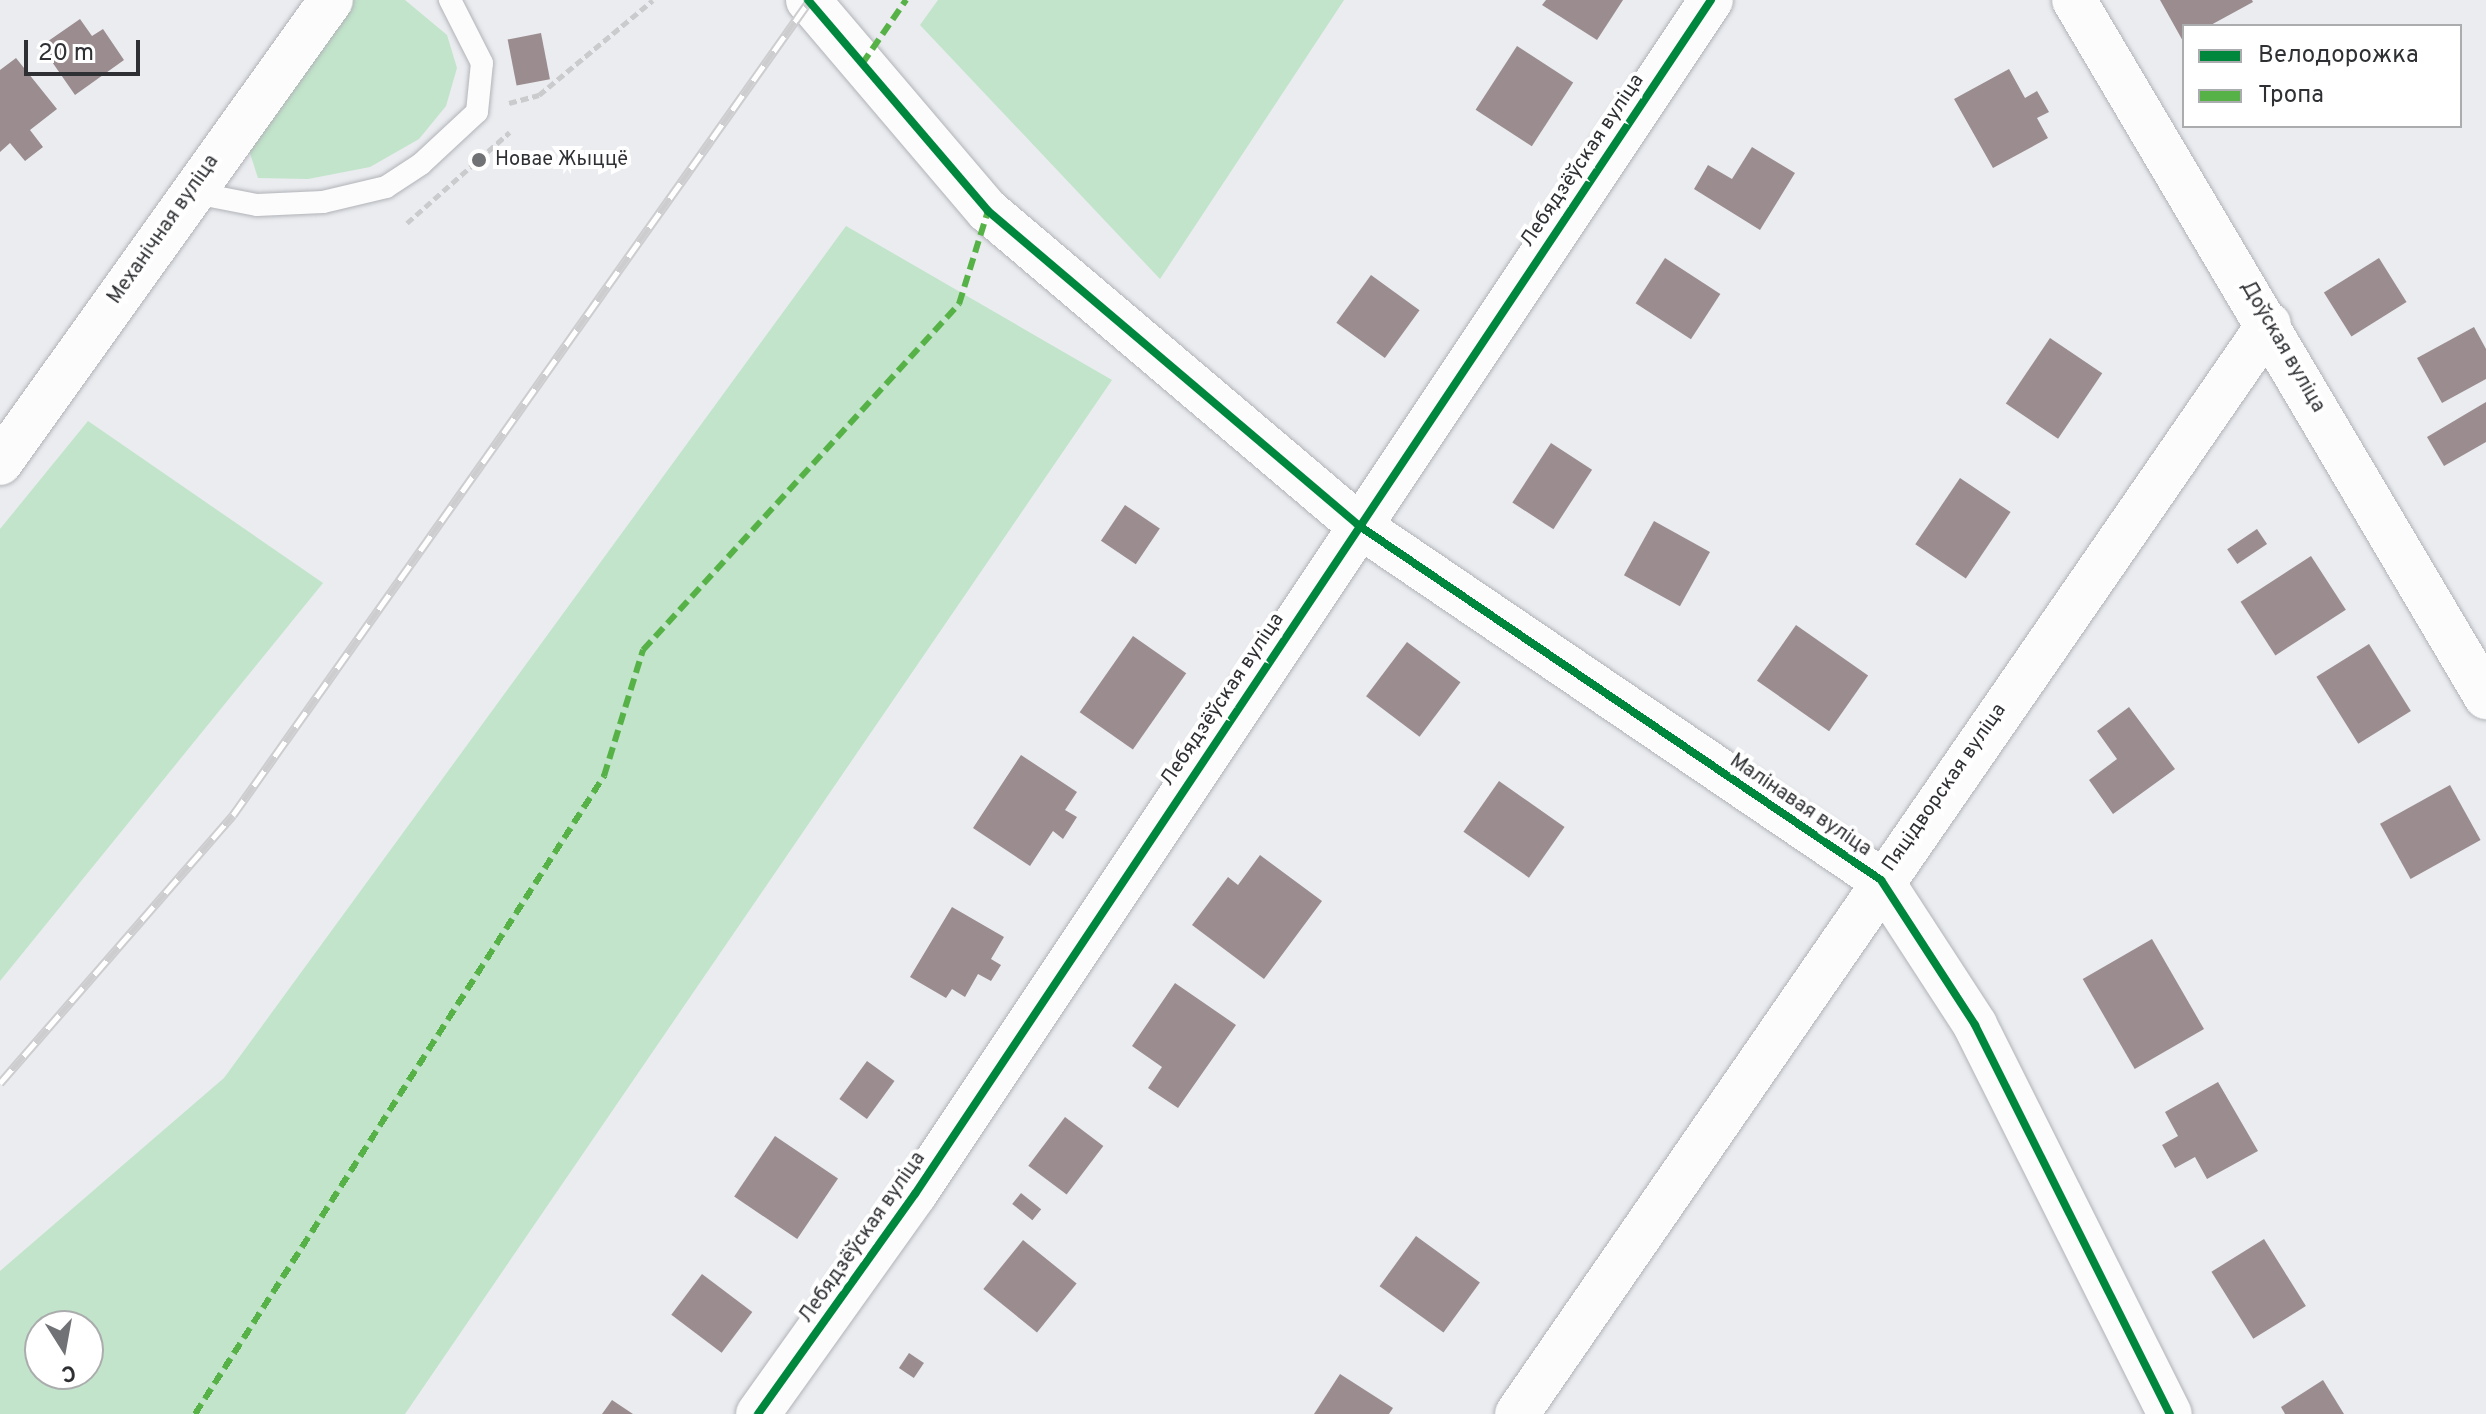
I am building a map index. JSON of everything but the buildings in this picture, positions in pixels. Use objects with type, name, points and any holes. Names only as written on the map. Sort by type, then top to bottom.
[{"type":"street","name":"Механічная вуліца","points":[[0,463],[190,192],[331,0]]},
{"type":"street","name":"Лебядзёўская вуліца","points":[[758,1414],[915,1194],[1358,525],[1711,0]]},
{"type":"street","name":"Доўская вуліца","points":[[2074,0],[2269,324],[2486,697]]},
{"type":"street","name":"Малінавая вуліца","points":[[809,1],[988,211],[1358,525],[1881,880],[1975,1025],[2170,1414]]},
{"type":"street","name":"Пяцідворская вуліца","points":[[1517,1414],[1881,880],[2269,324]]},
{"type":"lane","points":[[190,192],[257,205],[323,202],[386,187],[477,112],[482,63],[450,0]]},
{"type":"path","points":[[477,112],[539,95],[653,0]]},
{"type":"path","points":[[407,223],[510,132]]},
{"type":"green space","points":[[353,0],[405,0],[447,35],[457,68],[446,106],[419,139],[370,167],[308,179],[258,178],[247,144]]},
{"type":"green space","points":[[938,0],[1344,0],[1160,279],[920,25]]},
{"type":"green space","points":[[846,226],[1112,380],[405,1414],[0,1414],[0,1271],[224,1078]]},
{"type":"green space","points":[[88,421],[323,583],[0,981],[0,529]]},
{"type":"railway","points":[[0,1083],[233,815],[810,0]]},
{"type":"marked path","points":[[862,64],[906,0]]},
{"type":"marked path","points":[[195,1414],[604,776],[643,650],[959,304],[988,211]]},
{"type":"cycle path","points":[[808,0],[988,211],[1358,525],[1881,880],[1975,1025],[2170,1414]]},
{"type":"cycle path","points":[[758,1414],[915,1194],[1711,0]]},
{"type":"place","name":"Новае Жыццё","points":[[479,160]]}]
